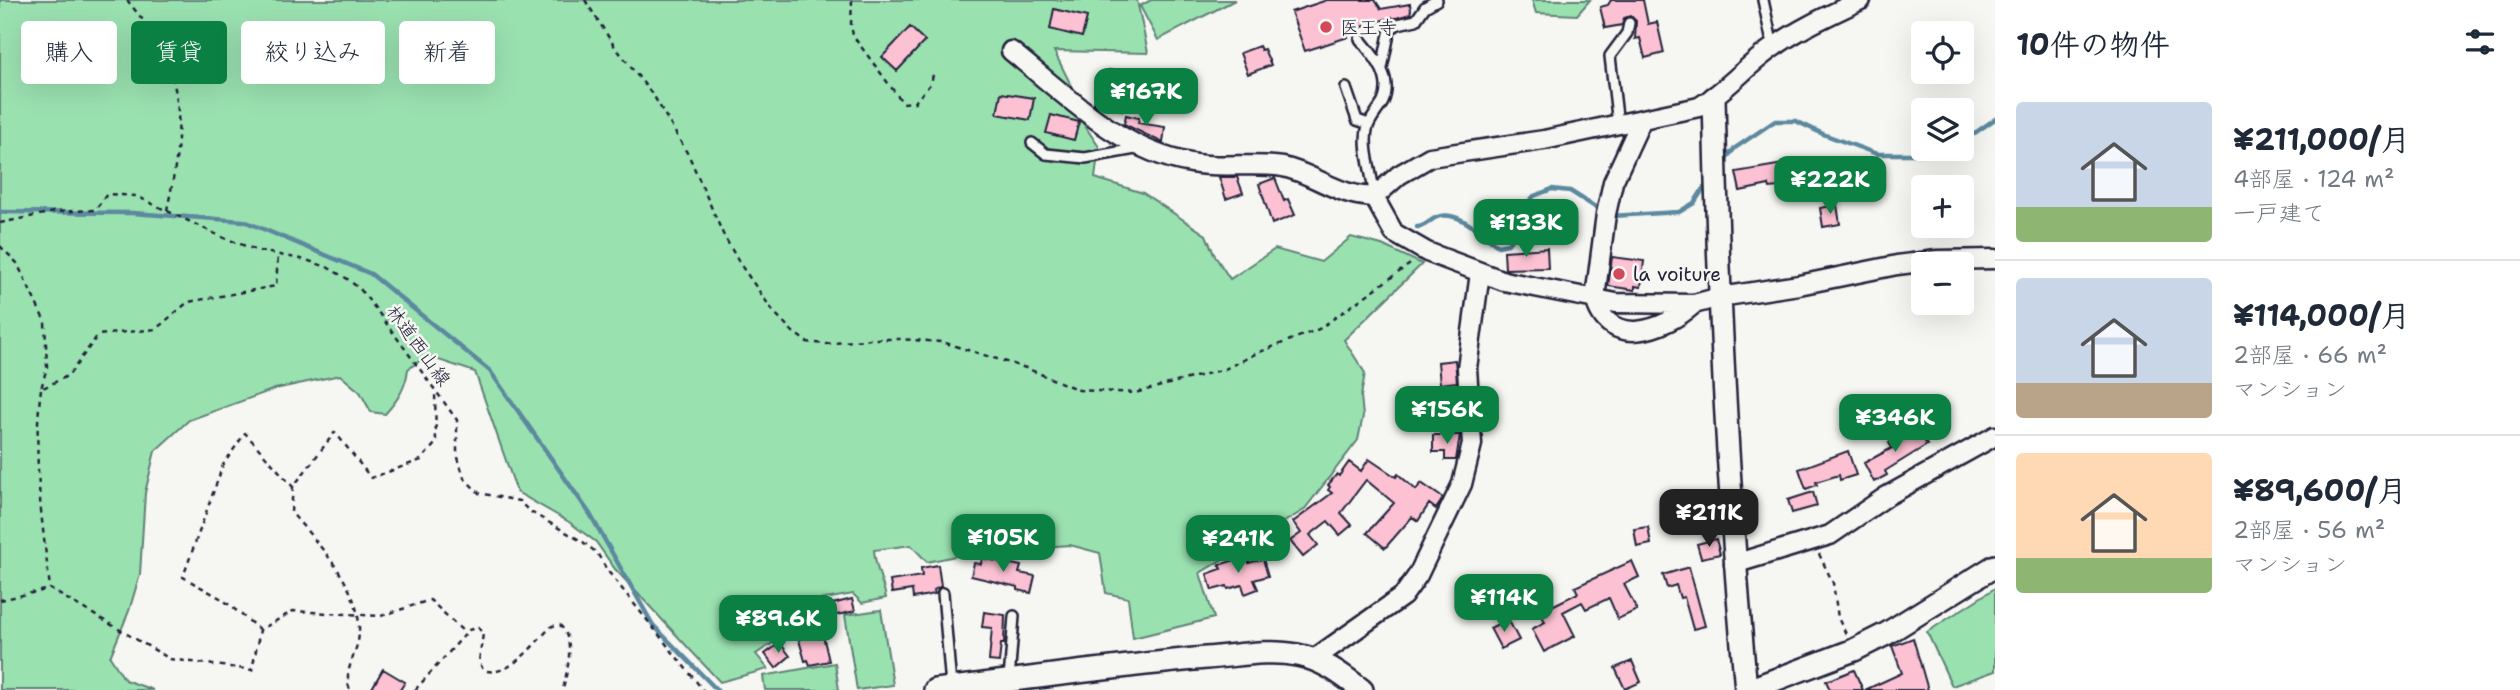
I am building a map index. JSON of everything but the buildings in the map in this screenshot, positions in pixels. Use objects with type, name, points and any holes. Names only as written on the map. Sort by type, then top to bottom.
[{"type":"street","points":[[1374,197],[1399,174],[1430,157],[1544,140],[1699,107],[1714,98],[1773,47],[1816,21],[1861,0]]},
{"type":"street","points":[[1011,51],[1101,123],[1143,147],[1190,163],[1284,167],[1353,194],[1374,197]]},
{"type":"street","points":[[1714,98],[1720,297],[1734,564],[1747,690],[1854,650],[1886,634],[1995,566]]},
{"type":"street","points":[[1642,119],[1613,182],[1595,298],[1601,317],[1611,326],[1623,330],[1654,328],[1681,316],[1694,304]]},
{"type":"street","points":[[1374,197],[1394,233],[1427,252],[1504,281],[1627,304],[1694,304],[1923,261],[1995,259]]},
{"type":"street","points":[[1314,659],[1404,596],[1418,575],[1462,484],[1472,444],[1467,368],[1480,273]]},
{"type":"street","points":[[1734,564],[1830,535],[1887,496],[1995,436]]},
{"type":"street","points":[[943,689],[1165,662],[1266,653],[1293,654],[1314,659],[1330,666],[1362,690]]},
{"type":"lane","points":[[1374,197],[1366,142],[1369,124],[1386,92],[1382,70],[1390,29],[1398,24],[1416,20],[1425,7],[1437,0]]},
{"type":"lane","points":[[1763,0],[1773,47]]},
{"type":"lane","points":[[1618,125],[1610,56],[1627,33],[1629,23]]},
{"type":"lane","points":[[1360,39],[1382,70]]},
{"type":"lane","points":[[1346,88],[1357,120],[1369,124]]},
{"type":"lane","points":[[1032,143],[1046,154],[1085,158],[1143,147]]},
{"type":"lane","points":[[943,593],[943,689]]},
{"type":"lane","points":[[1009,680],[1014,617]]},
{"type":"path","points":[[127,0],[158,42],[171,68],[178,102],[180,136],[167,210]]},
{"type":"path","points":[[585,0],[613,44],[656,98],[689,156],[723,234],[740,264],[773,311],[807,342],[826,344],[871,339],[942,342],[1016,364],[1080,390],[1135,393],[1225,369],[1257,353],[1319,329],[1427,252]]},
{"type":"path","points":[[852,0],[850,24],[853,36],[904,103],[915,102],[931,83],[934,71]]},
{"type":"path","name":"林道西山線","points":[[0,223],[54,212],[95,210],[107,194],[136,196],[225,238],[327,267],[360,289],[457,420],[457,454],[464,478],[480,493],[519,501],[529,511],[597,553],[607,570],[703,690]]},
{"type":"path","points":[[0,246],[17,263],[45,321],[47,367],[37,423],[37,471],[50,589]]},
{"type":"path","points":[[41,389],[69,375],[98,335],[156,329],[188,302],[276,286],[278,255]]},
{"type":"path","points":[[350,690],[348,675],[359,634],[352,596],[331,561],[291,512],[293,487],[335,432],[371,478],[421,460],[436,443],[435,391]]},
{"type":"path","points":[[260,630],[222,599],[183,577],[223,465],[245,433],[293,487]]},
{"type":"path","points":[[1813,541],[1833,583],[1838,618],[1854,650]]},
{"type":"path","points":[[0,600],[50,589],[170,659],[252,670],[260,630],[293,611],[381,617],[430,600],[465,634]]},
{"type":"path","points":[[415,690],[465,634],[478,627],[483,634],[479,661],[483,670],[491,673],[509,668],[552,626],[560,625],[568,640],[569,655],[563,690]]},
{"type":"green space","points":[[0,0],[1137,0],[1148,53],[1054,51],[1072,87],[1079,117],[1099,147],[1095,178],[1143,193],[1206,235],[1215,256],[1230,279],[1275,249],[1321,262],[1351,237],[1382,245],[1422,264],[1344,340],[1365,373],[1361,396],[1363,416],[1358,440],[1304,510],[1200,573],[1214,618],[1133,638],[1128,598],[1106,593],[1100,553],[1070,545],[975,552],[927,562],[911,545],[874,550],[886,598],[862,603],[853,594],[808,602],[779,616],[783,636],[756,654],[768,669],[720,682],[615,569],[596,542],[569,522],[517,492],[475,372],[427,356],[408,369],[400,394],[385,414],[371,412],[360,392],[340,375],[275,389],[189,420],[155,451],[145,493],[140,574],[129,611],[110,657],[125,680],[153,690],[0,690]]},
{"type":"green space","points":[[1151,0],[1235,0],[1158,40],[1140,6]]},
{"type":"green space","points":[[1532,0],[1590,0],[1577,15],[1536,13]]},
{"type":"green space","points":[[1995,588],[1995,671],[1952,686],[1927,632]]},
{"type":"green space","points":[[881,610],[893,685],[857,690],[845,615]]},
{"type":"green space","points":[[835,663],[839,690],[765,690],[763,676]]},
{"type":"waterway","points":[[1974,134],[1995,119]]},
{"type":"waterway","points":[[1723,162],[1735,148],[1775,121],[1796,121],[1877,154],[1911,154]]},
{"type":"waterway","points":[[1611,216],[1679,212],[1694,203],[1707,183]]},
{"type":"waterway","points":[[1417,227],[1445,215],[1469,224],[1498,246],[1508,244],[1518,231],[1523,208],[1534,196],[1552,189],[1570,191],[1603,212]]},
{"type":"waterway","points":[[0,212],[132,213],[244,221],[371,274],[490,371],[590,514],[653,625],[717,690]]},
{"type":"place","name":"医王寺","points":[[1326,27]]},
{"type":"place","name":"la voiture","points":[[1619,274]]}]
